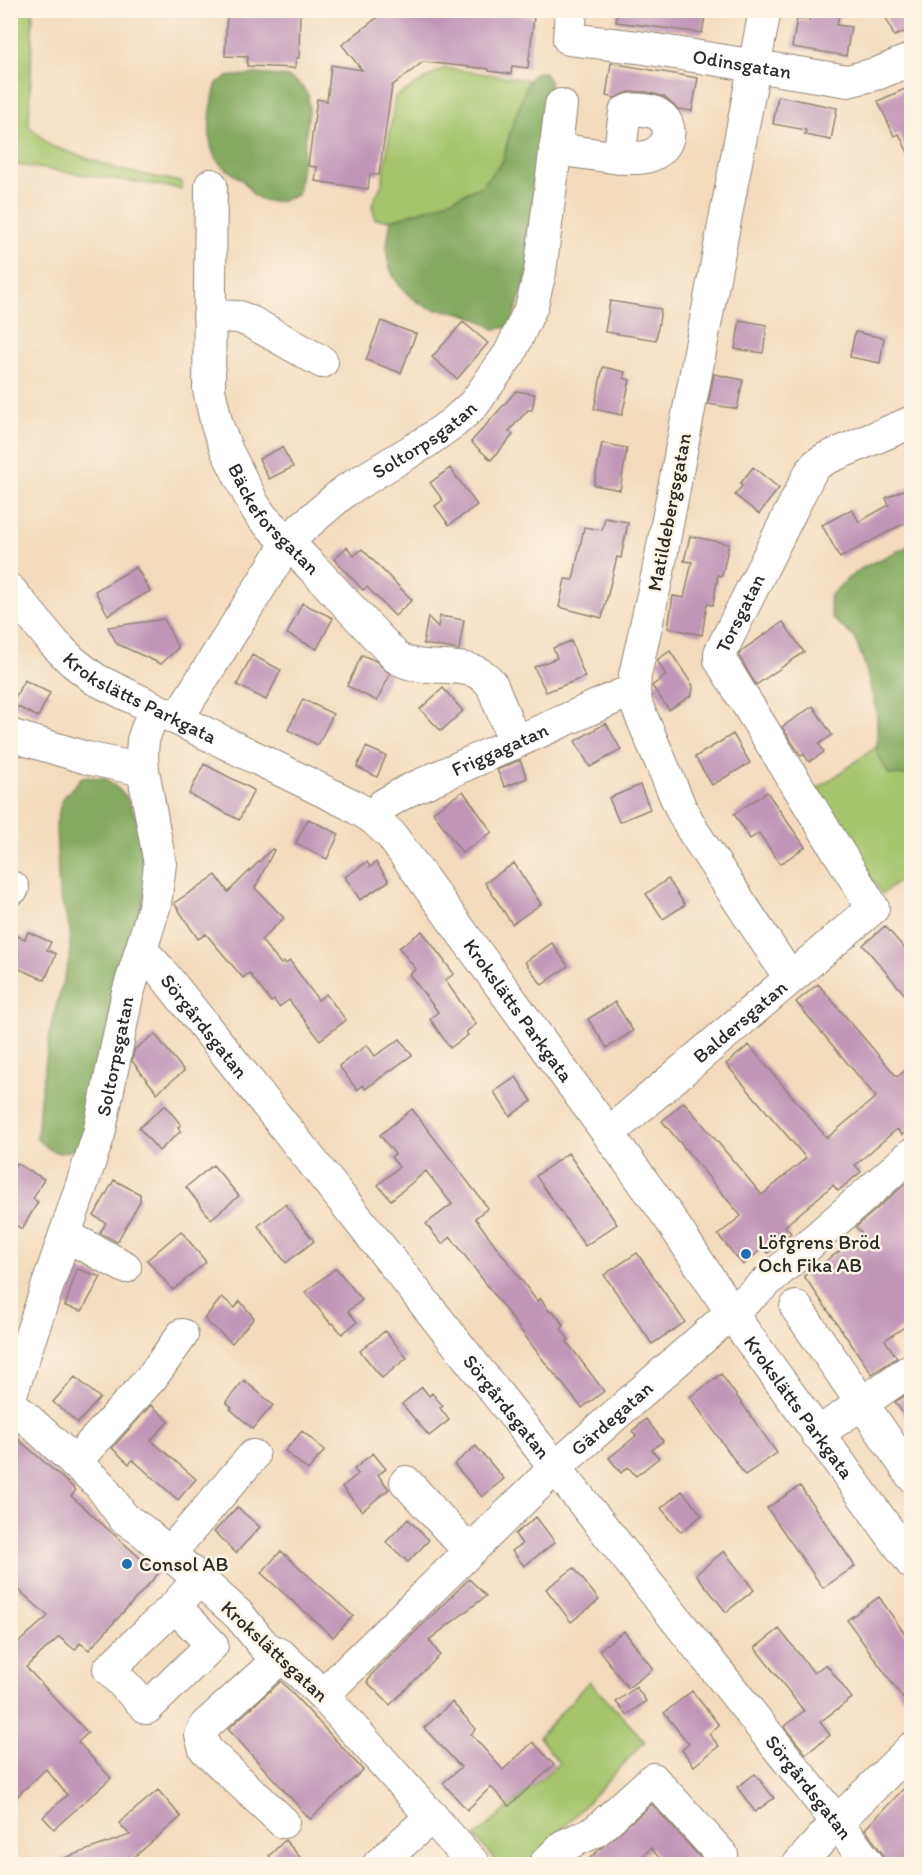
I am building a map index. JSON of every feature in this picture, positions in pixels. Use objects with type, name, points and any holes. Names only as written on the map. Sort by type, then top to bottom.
[{"type":"street","name":"Matildebergsgatan","points":[[765,10],[658,572],[635,675],[634,692],[637,706],[662,766],[693,831],[790,978]]},
{"type":"street","name":"Odinsgatan","points":[[570,25],[638,47],[848,81],[879,73],[912,58]]},
{"type":"street","name":"Soltorpsgatan","points":[[10,1397],[99,1134],[127,996],[155,904],[160,864],[143,770],[143,740],[165,714],[288,544],[303,527],[345,491],[426,442],[454,422],[474,404],[498,372],[514,345],[532,305],[540,272],[561,105]]},
{"type":"street","points":[[555,149],[619,158]]},
{"type":"street","name":"Bäckeforsgatan","points":[[211,185],[209,390],[217,425],[227,451],[254,506],[262,518],[313,568],[396,657],[405,663],[417,666],[470,669],[487,678],[516,743]]},
{"type":"street","points":[[209,316],[239,317],[322,362]]},
{"type":"street","name":"Torsgatan","points":[[873,908],[720,660],[720,653],[816,465],[912,422]]},
{"type":"street","name":"Krokslätts Parkgata","points":[[10,590],[72,661],[102,684],[350,804],[372,818],[391,835],[408,855],[609,1133],[668,1216],[731,1312],[912,1563]]},
{"type":"street","name":"Friggagatan","points":[[372,818],[383,806],[407,791],[621,695],[634,692]]},
{"type":"street","points":[[10,735],[87,758],[143,770]]},
{"type":"street","name":"Baldersgatan","points":[[609,1133],[873,908]]},
{"type":"street","name":"Sörgårdsgatan","points":[[140,953],[149,958],[160,970],[868,1864]]},
{"type":"street","name":"Gärdegatan","points":[[323,1695],[555,1468],[912,1154]]},
{"type":"street","points":[[65,1235],[125,1267]]},
{"type":"street","points":[[796,1307],[912,1476]]},
{"type":"street","points":[[74,1463],[152,1377],[182,1335]]},
{"type":"street","points":[[817,1434],[912,1369]]},
{"type":"street","name":"Krokslättsgatan","points":[[10,1403],[100,1485],[124,1518],[198,1579],[239,1616],[265,1647],[282,1656],[323,1695],[474,1864]]},
{"type":"street","points":[[169,1554],[253,1456]]},
{"type":"street","points":[[406,1482],[469,1551]]},
{"type":"street","points":[[175,1606],[198,1579]]},
{"type":"street","points":[[282,1656],[206,1725],[201,1735],[205,1749],[283,1822]]},
{"type":"street","points":[[799,1864],[837,1822],[912,1748]]},
{"type":"street","points":[[545,1864],[563,1846],[596,1832],[653,1779],[722,1855]]},
{"type":"street","points":[[379,1864],[432,1816]]},
{"type":"green space","points":[[11,10],[33,11],[29,126],[51,146],[124,171],[182,182],[182,189],[11,164]]},
{"type":"green space","points":[[444,68],[529,80],[510,132],[503,161],[482,186],[437,206],[391,220],[375,219],[372,204],[382,184],[395,97]]},
{"type":"green space","points":[[544,72],[550,82],[551,101],[532,261],[510,327],[494,329],[467,315],[426,306],[405,291],[394,277],[387,251],[391,220],[437,206],[482,186],[503,161],[510,132],[529,80],[535,73]]},
{"type":"green space","points":[[256,74],[287,77],[300,84],[308,95],[309,110],[298,194],[287,199],[270,201],[254,195],[243,181],[222,166],[213,152],[210,133],[211,111],[217,83],[227,77]]},
{"type":"green space","points":[[911,545],[911,775],[889,775],[877,753],[877,715],[865,665],[855,638],[832,618],[829,597],[847,579],[864,567]]},
{"type":"green space","points":[[911,722],[911,872],[882,894],[812,793]]},
{"type":"green space","points":[[82,777],[105,778],[125,795],[141,826],[147,883],[85,1142],[60,1153],[37,1139],[40,1099],[52,1021],[70,957],[70,929],[59,893],[56,825],[62,799]]},
{"type":"green space","points":[[589,1681],[645,1741],[530,1864],[499,1864],[475,1837],[559,1763],[539,1737]]},
{"type":"building","points":[[227,10],[300,10],[299,58],[296,58],[295,68],[247,66],[248,57],[225,56]]},
{"type":"building","points":[[387,10],[519,10],[519,15],[534,17],[528,68],[512,66],[511,74],[489,71],[489,69],[423,62],[392,86],[379,175],[370,174],[368,189],[315,181],[317,167],[308,166],[317,99],[327,101],[331,65],[362,70],[342,45]]},
{"type":"building","points":[[617,10],[706,10],[702,33],[616,22]]},
{"type":"building","points":[[811,10],[840,10],[837,25],[851,27],[846,56],[792,47],[797,19],[809,21]]},
{"type":"building","points":[[883,10],[912,10],[912,29],[894,36]]},
{"type":"building","points":[[611,63],[698,78],[692,111],[678,109],[664,97],[647,92],[629,92],[615,98],[606,96]]},
{"type":"building","points":[[912,86],[912,161],[899,134],[894,136],[878,101]]},
{"type":"building","points":[[778,96],[837,108],[831,140],[805,135],[806,130],[773,124]]},
{"type":"building","points":[[610,301],[661,309],[656,340],[605,332]]},
{"type":"building","points":[[740,320],[767,325],[763,353],[735,349]]},
{"type":"building","points":[[381,321],[416,334],[401,373],[366,360]]},
{"type":"building","points":[[463,322],[488,343],[457,379],[432,357]]},
{"type":"building","points":[[855,332],[884,338],[880,363],[850,357]]},
{"type":"building","points":[[603,367],[625,372],[624,378],[630,380],[622,415],[594,409]]},
{"type":"building","points":[[714,374],[743,380],[737,409],[708,404]]},
{"type":"building","points":[[516,391],[535,394],[532,410],[528,410],[509,431],[513,435],[491,460],[471,442]]},
{"type":"building","points":[[602,443],[627,448],[620,490],[594,485]]},
{"type":"building","points":[[282,447],[293,467],[269,479],[259,459]]},
{"type":"building","points":[[753,467],[779,488],[759,514],[735,495]]},
{"type":"building","points":[[450,468],[477,505],[449,525],[435,506],[443,500],[430,483]]},
{"type":"building","points":[[912,486],[912,521],[840,558],[822,525],[852,509],[859,522],[889,505],[886,498]]},
{"type":"building","points":[[605,518],[628,522],[621,558],[617,557],[602,618],[559,607],[565,579],[573,580],[584,527],[602,530]]},
{"type":"building","points":[[690,536],[729,544],[722,576],[718,575],[713,605],[707,604],[702,635],[668,628],[673,596],[684,598],[692,562],[684,561]]},
{"type":"building","points":[[347,547],[354,556],[362,549],[412,600],[395,616],[367,587],[363,590],[334,559]]},
{"type":"building","points":[[136,567],[150,591],[108,615],[95,591]]},
{"type":"building","points":[[302,603],[333,618],[317,649],[287,634]]},
{"type":"building","points":[[440,616],[464,620],[459,650],[423,644],[428,617],[438,627]]},
{"type":"building","points":[[164,619],[178,648],[161,664],[117,644],[108,627]]},
{"type":"building","points":[[783,622],[804,652],[756,685],[739,656],[741,651]]},
{"type":"building","points":[[571,641],[585,677],[546,692],[534,667],[557,658],[553,648]]},
{"type":"building","points":[[670,651],[693,686],[692,695],[669,710],[652,686],[666,675],[657,660]]},
{"type":"building","points":[[252,655],[281,670],[266,700],[237,685]]},
{"type":"building","points":[[362,655],[376,661],[390,674],[377,701],[347,686]]},
{"type":"building","points":[[24,680],[50,693],[38,717],[12,704]]},
{"type":"building","points":[[443,688],[463,711],[441,731],[420,709]]},
{"type":"building","points":[[303,699],[333,714],[318,745],[288,730]]},
{"type":"building","points":[[813,706],[832,735],[819,744],[824,752],[809,762],[804,754],[801,756],[782,727]]},
{"type":"building","points":[[606,723],[621,750],[590,767],[575,741]]},
{"type":"building","points":[[733,734],[750,763],[712,785],[695,757]]},
{"type":"building","points":[[366,747],[386,756],[377,777],[357,767]]},
{"type":"building","points":[[520,760],[527,778],[505,787],[497,770]]},
{"type":"building","points":[[204,764],[254,790],[239,820],[189,794]]},
{"type":"building","points":[[640,785],[650,809],[619,822],[609,798]]},
{"type":"building","points":[[463,791],[492,832],[462,853],[433,812]]},
{"type":"building","points":[[767,792],[805,847],[780,864],[759,833],[750,839],[734,814]]},
{"type":"building","points":[[308,819],[339,834],[327,859],[296,843]]},
{"type":"building","points":[[272,849],[274,850],[255,888],[284,918],[261,940],[281,964],[290,961],[318,1000],[326,994],[346,1020],[320,1040],[289,1000],[279,1007],[274,1000],[271,1002],[249,973],[243,978],[206,934],[198,939],[174,903],[216,875],[228,892]]},
{"type":"building","points":[[367,862],[370,867],[376,862],[389,881],[360,900],[345,877]]},
{"type":"building","points":[[514,863],[541,904],[512,924],[485,883]]},
{"type":"building","points":[[668,879],[685,905],[663,919],[646,894]]},
{"type":"building","points":[[885,926],[912,957],[912,1003],[863,945]]},
{"type":"building","points":[[422,931],[454,974],[445,980],[476,1024],[466,1032],[468,1035],[450,1048],[430,1019],[438,1012],[409,974],[416,969],[399,948]]},
{"type":"building","points":[[28,932],[51,942],[47,950],[56,954],[45,980],[10,965],[10,933],[25,939]]},
{"type":"building","points":[[552,943],[568,966],[542,985],[525,962]]},
{"type":"building","points":[[818,984],[897,1077],[912,1065],[912,1126],[902,1135],[897,1129],[855,1165],[861,1172],[838,1191],[833,1185],[785,1226],[791,1233],[768,1253],[763,1248],[743,1265],[718,1235],[741,1216],[662,1121],[684,1102],[762,1195],[806,1158],[726,1064],[749,1045],[827,1138],[876,1097],[796,1002]]},
{"type":"building","points":[[615,1002],[633,1031],[607,1048],[588,1019]]},
{"type":"building","points":[[155,1034],[184,1071],[157,1093],[132,1061],[134,1050]]},
{"type":"building","points":[[400,1039],[412,1055],[365,1089],[363,1085],[357,1090],[339,1066],[367,1045],[375,1056]]},
{"type":"building","points":[[516,1077],[532,1101],[510,1116],[494,1092]]},
{"type":"building","points":[[165,1105],[181,1125],[178,1127],[181,1131],[159,1151],[139,1128]]},
{"type":"building","points":[[412,1109],[488,1208],[475,1218],[537,1301],[540,1298],[550,1312],[553,1311],[564,1326],[561,1329],[569,1340],[567,1342],[604,1391],[582,1408],[451,1237],[442,1244],[426,1224],[452,1204],[426,1171],[391,1200],[378,1185],[399,1167],[391,1157],[395,1154],[380,1135]]},
{"type":"building","points":[[568,1153],[617,1224],[585,1246],[536,1176]]},
{"type":"building","points":[[16,1163],[44,1179],[33,1199],[38,1202],[22,1229],[10,1222],[10,1173]]},
{"type":"building","points":[[213,1165],[239,1196],[211,1219],[186,1187]]},
{"type":"building","points":[[912,1178],[912,1322],[885,1340],[897,1358],[872,1374],[804,1276],[863,1235],[856,1227]]},
{"type":"building","points":[[114,1180],[140,1194],[140,1201],[117,1242],[100,1233],[106,1223],[94,1216]]},
{"type":"building","points":[[285,1204],[314,1241],[286,1263],[258,1226]]},
{"type":"building","points":[[181,1231],[206,1262],[173,1290],[147,1260]]},
{"type":"building","points":[[637,1253],[685,1322],[652,1344],[604,1275]]},
{"type":"building","points":[[336,1268],[362,1300],[348,1311],[357,1322],[342,1334],[305,1292]]},
{"type":"building","points":[[77,1269],[101,1277],[82,1311],[65,1306]]},
{"type":"building","points":[[222,1297],[235,1308],[240,1301],[254,1318],[232,1343],[204,1319]]},
{"type":"building","points":[[385,1331],[407,1358],[382,1378],[360,1351]]},
{"type":"building","points":[[721,1374],[777,1453],[745,1475],[690,1397]]},
{"type":"building","points":[[75,1377],[100,1398],[78,1423],[53,1402]]},
{"type":"building","points":[[244,1380],[273,1405],[253,1429],[230,1409],[232,1408],[226,1402]]},
{"type":"building","points":[[422,1387],[429,1396],[432,1393],[443,1406],[440,1408],[449,1420],[429,1436],[402,1404]]},
{"type":"building","points":[[912,1391],[912,1426],[895,1402]]},
{"type":"building","points":[[151,1405],[169,1421],[151,1440],[196,1479],[178,1500],[133,1460],[129,1464],[112,1448]]},
{"type":"building","points":[[646,1419],[663,1441],[652,1450],[659,1458],[636,1476],[628,1467],[621,1473],[609,1458],[636,1436],[632,1431]]},
{"type":"building","points":[[302,1431],[325,1450],[308,1470],[285,1451]]},
{"type":"building","points":[[10,1432],[76,1490],[71,1496],[158,1574],[89,1650],[80,1643],[75,1650],[59,1637],[26,1667],[88,1733],[78,1742],[111,1778],[54,1829],[43,1817],[67,1795],[46,1769],[10,1803],[10,1650],[48,1616],[10,1582]]},
{"type":"building","points":[[476,1446],[504,1479],[482,1497],[454,1464]]},
{"type":"building","points":[[373,1453],[386,1469],[378,1475],[389,1489],[362,1511],[342,1487],[358,1474],[354,1469]]},
{"type":"building","points":[[800,1486],[855,1566],[823,1588],[767,1508]]},
{"type":"building","points":[[682,1491],[702,1515],[681,1532],[661,1508]]},
{"type":"building","points":[[237,1507],[260,1527],[236,1553],[214,1532]]},
{"type":"building","points":[[536,1517],[555,1542],[524,1566],[512,1551],[522,1544],[515,1534]]},
{"type":"building","points":[[408,1519],[429,1540],[408,1562],[386,1542]]},
{"type":"building","points":[[281,1551],[353,1616],[333,1637],[261,1573]]},
{"type":"building","points":[[724,1551],[754,1590],[726,1612],[696,1574]]},
{"type":"building","points":[[574,1568],[599,1600],[571,1622],[546,1589]]},
{"type":"building","points":[[469,1579],[486,1596],[429,1640],[440,1655],[390,1705],[367,1682],[370,1676]]},
{"type":"building","points":[[879,1597],[912,1644],[912,1711],[847,1620]]},
{"type":"building","points":[[779,1629],[814,1673],[826,1664],[852,1698],[820,1722],[830,1735],[806,1754],[784,1727],[804,1711],[755,1648]]},
{"type":"building","points":[[624,1631],[653,1669],[628,1688],[599,1650]]},
{"type":"building","points":[[281,1681],[363,1770],[310,1819],[228,1729]]},
{"type":"building","points":[[636,1687],[646,1701],[627,1715],[616,1702]]},
{"type":"building","points":[[692,1691],[719,1725],[709,1734],[719,1746],[694,1766],[682,1750],[689,1744],[664,1713]]},
{"type":"building","points":[[452,1702],[476,1729],[471,1734],[503,1770],[533,1742],[554,1765],[509,1806],[491,1787],[467,1810],[443,1783],[461,1767],[424,1728]]},
{"type":"building","points":[[755,1774],[774,1798],[755,1812],[737,1787]]},
{"type":"building","points":[[912,1780],[912,1864],[886,1864],[882,1853],[865,1829]]},
{"type":"building","points":[[158,1790],[181,1817],[126,1864],[53,1864],[53,1862],[130,1835],[119,1823]]},
{"type":"building","points":[[652,1804],[706,1864],[664,1864],[651,1848],[635,1864],[583,1864]]},
{"type":"building","points":[[285,1840],[306,1864],[277,1864],[269,1856]]},
{"type":"place","name":"Löfgrens Bröd Och Fika AB","points":[[746,1254]]},
{"type":"place","name":"Consol AB","points":[[127,1564]]}]
